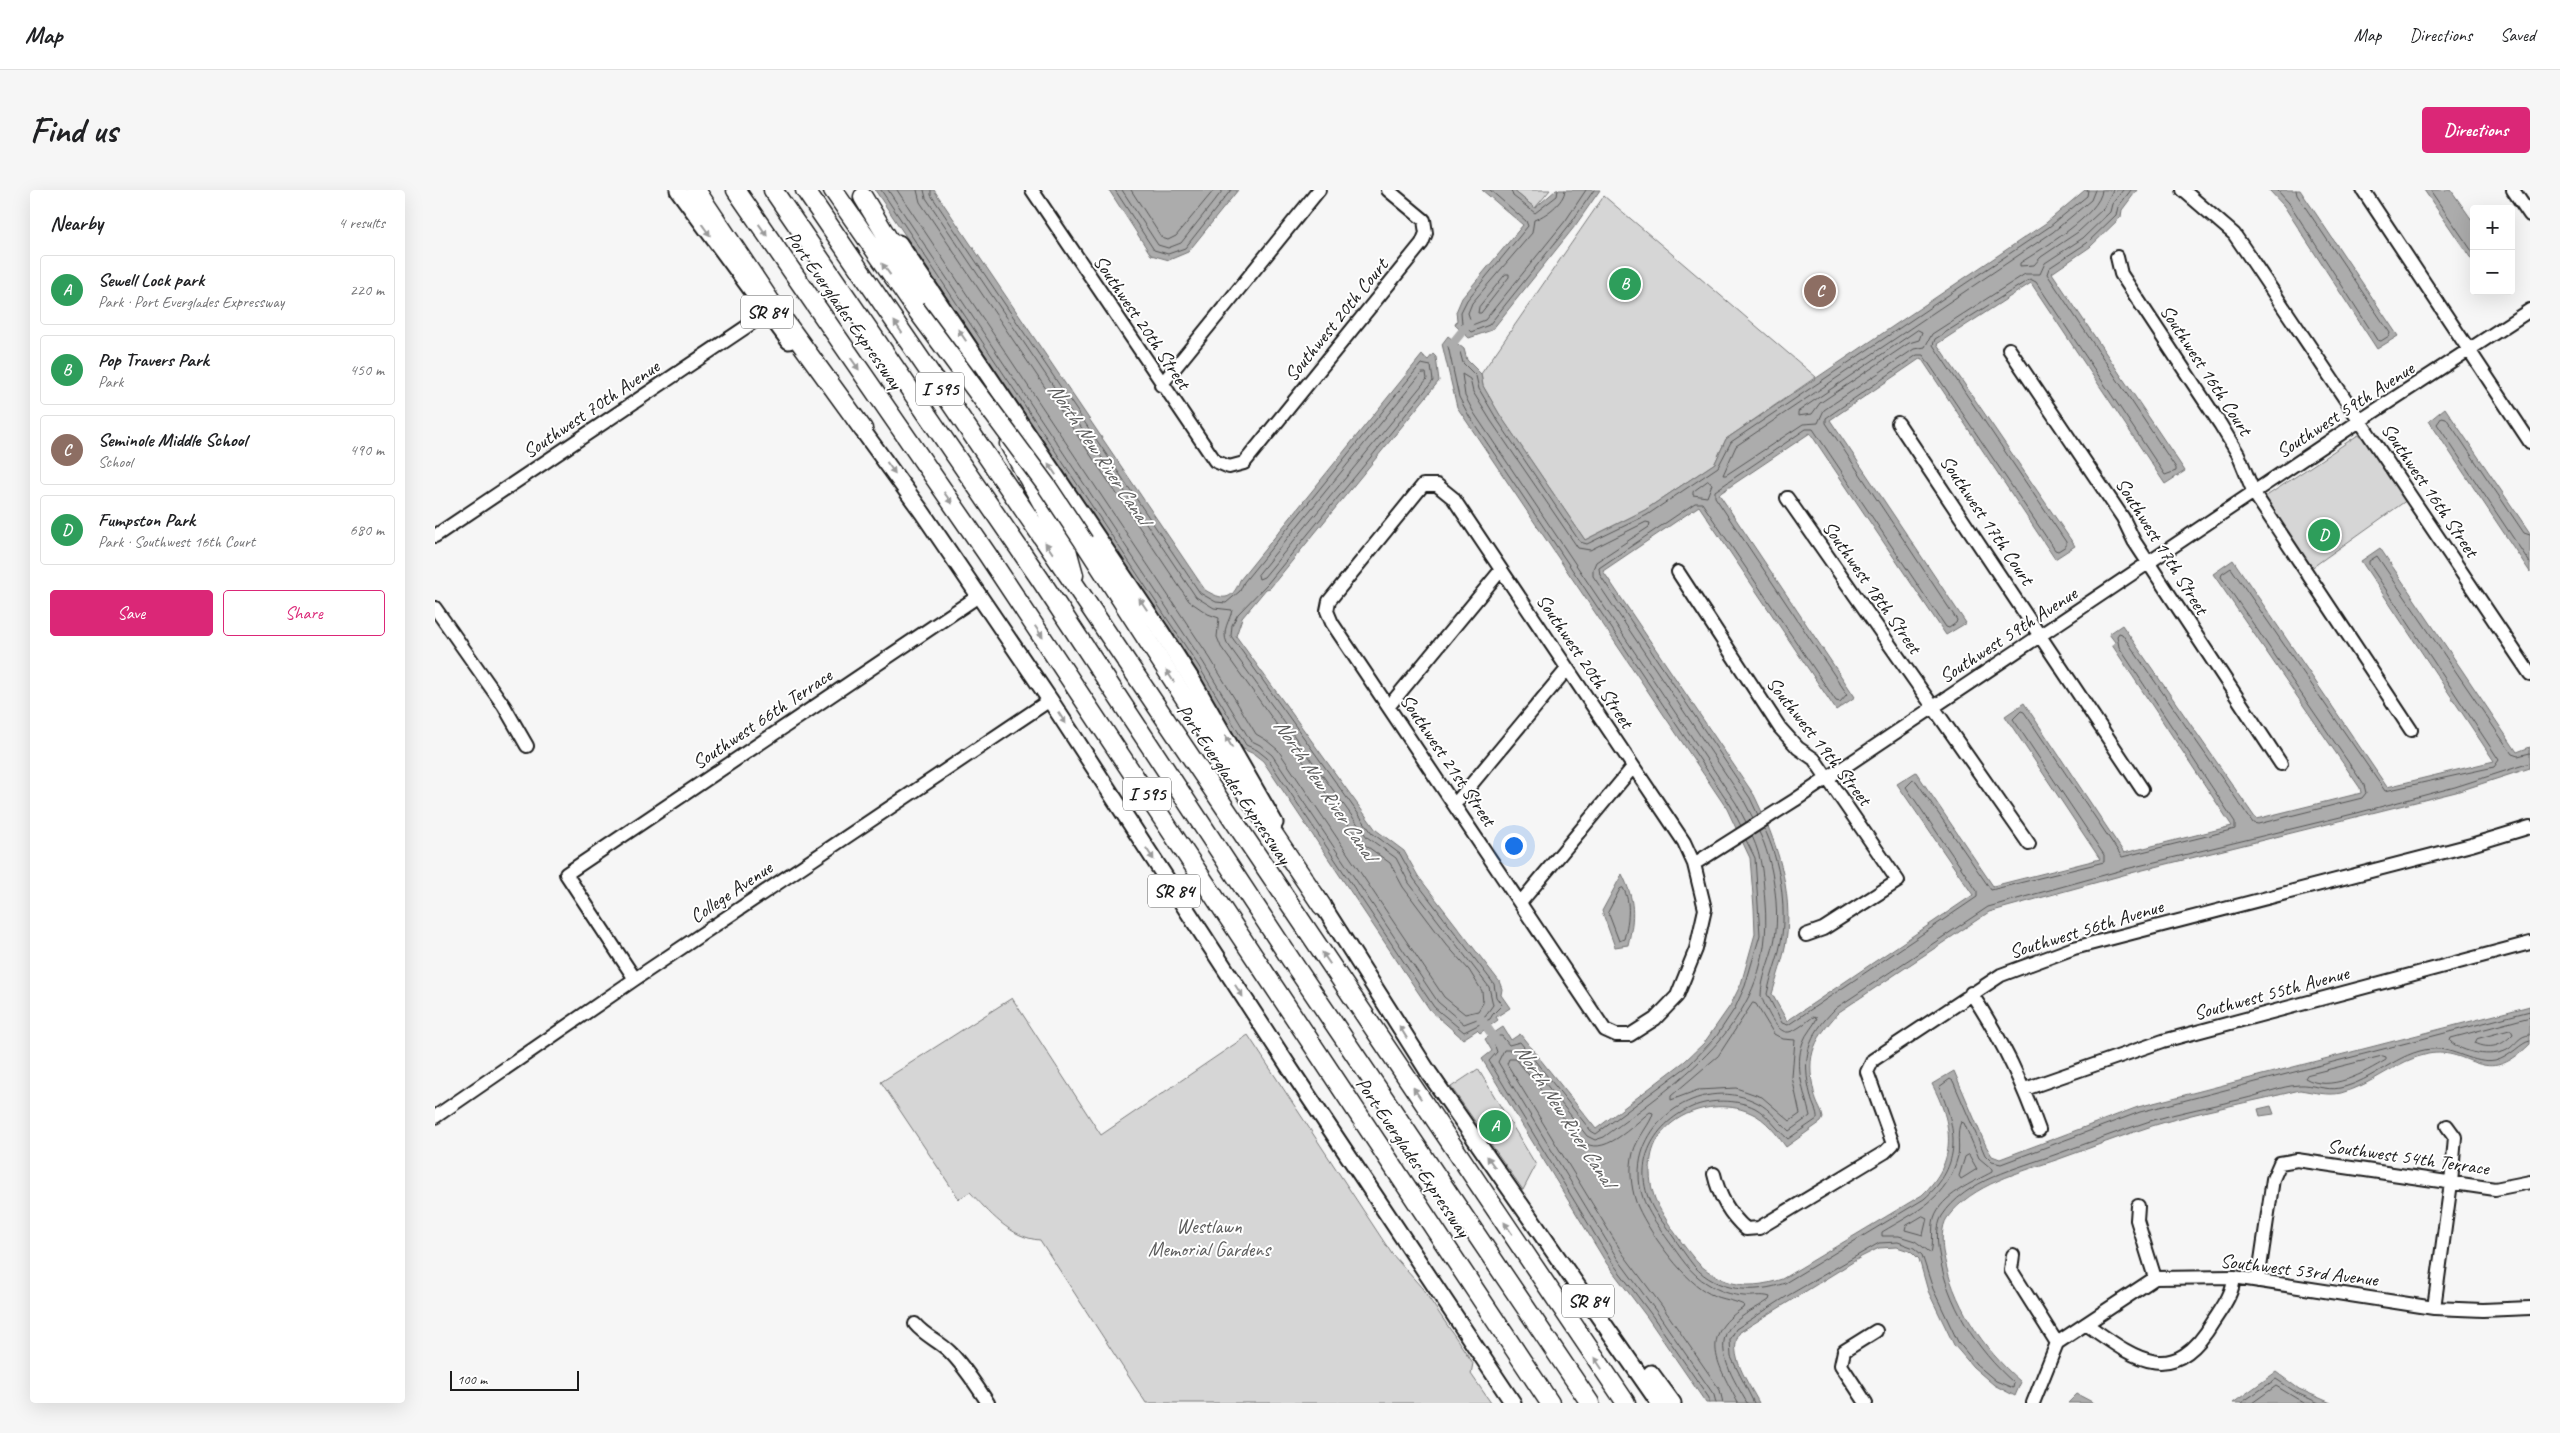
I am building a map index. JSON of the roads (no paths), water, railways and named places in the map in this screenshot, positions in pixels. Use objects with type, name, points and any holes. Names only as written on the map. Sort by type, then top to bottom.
[{"type":"highway","points":[[696,190],[773,305],[863,429]]},
{"type":"highway","name":"Port Everglades Expressway","points":[[736,190],[993,562],[1551,1403]]},
{"type":"highway","points":[[773,190],[1077,634],[1295,966],[1590,1403]]},
{"type":"highway","name":"Port Everglades Expressway","points":[[805,190],[1077,588],[1625,1403]]},
{"type":"highway","points":[[833,190],[915,308],[1046,485],[1085,542],[1244,790],[1322,906]]},
{"type":"highway","points":[[861,193],[945,330],[1066,546],[1077,588]]},
{"type":"main road","name":"SR 84","points":[[678,190],[767,313],[863,429],[980,595],[1291,1070],[1513,1403]]},
{"type":"main road","name":"SR 84","points":[[861,193],[911,259],[1160,630],[1227,738],[1322,906],[1429,1073],[1518,1202],[1661,1402]]},
{"type":"street","name":"Southwest 20th Street","points":[[1031,190],[1161,385],[1215,461],[1229,467]]},
{"type":"street","points":[[1161,385],[1319,190]]},
{"type":"street","name":"Southwest 20th Court","points":[[1229,467],[1244,463],[1422,243],[1426,233],[1423,220],[1388,190]]},
{"type":"street","name":"Southwest 16th Street","points":[[2183,190],[2234,234],[2361,420],[2530,674]]},
{"type":"street","points":[[2363,190],[2530,442]]},
{"type":"street","points":[[2513,190],[2530,215]]},
{"type":"street","name":"Southwest 16th Court","points":[[2117,257],[2121,274],[2238,454],[2254,493],[2411,730]]},
{"type":"street","name":"Southwest 59th Avenue","points":[[1694,864],[1734,840],[2149,564],[2361,420],[2469,352],[2530,310]]},
{"type":"street","name":"Southwest 70th Avenue","points":[[435,536],[767,313]]},
{"type":"street","name":"Southwest 17th Street","points":[[2009,349],[2123,518],[2134,541],[2281,764]]},
{"type":"street","name":"Southwest 17th Court","points":[[1898,423],[2042,635],[2142,789]]},
{"type":"street","name":"Southwest 20th Street","points":[[1327,611],[1329,601],[1423,485],[1437,484],[1453,498],[1684,842],[1694,864]]},
{"type":"street","name":"Southwest 18th Street","points":[[1787,498],[2029,844]]},
{"type":"street","points":[[1389,706],[1501,570]]},
{"type":"street","name":"Southwest 19th Street","points":[[1678,572],[1780,728],[1798,748],[1814,759],[1898,881],[1823,929],[1806,935]]},
{"type":"street","name":"Southwest 66th Terrace","points":[[635,978],[566,874],[980,595]]},
{"type":"street","points":[[435,608],[504,706],[527,746]]},
{"type":"street","name":"Southwest 21st Street","points":[[1327,611],[1332,623],[1521,902],[1605,1030],[1616,1035],[1629,1035],[1655,1019],[1677,996],[1696,949],[1705,909],[1694,864]]},
{"type":"street","points":[[1455,804],[1567,669]]},
{"type":"street","name":"College Avenue","points":[[435,1117],[635,978],[1050,700]]},
{"type":"street","points":[[1521,902],[1633,767]]},
{"type":"street","name":"Southwest 56th Avenue","points":[[1714,1174],[1718,1192],[1736,1221],[1746,1229],[1759,1228],[1885,1152],[1893,1144],[1867,1072],[1873,1060],[1971,993],[2001,975],[2074,948],[2471,845],[2530,827]]},
{"type":"street","name":"Southwest 55th Avenue","points":[[2025,1089],[2163,1041],[2530,943]]},
{"type":"street","points":[[1971,993],[1988,1019],[2025,1089],[2039,1130]]},
{"type":"street","points":[[2434,1308],[2451,1182],[2455,1137],[2447,1126]]},
{"type":"street","name":"Southwest 54th Terrace","points":[[2258,1281],[2273,1179],[2280,1164],[2297,1160],[2495,1188],[2530,1182]]},
{"type":"street","points":[[2033,1403],[2057,1343],[2155,1278],[2137,1220],[2138,1206]]},
{"type":"street","points":[[2013,1255],[2011,1270],[2057,1343]]},
{"type":"street","points":[[2086,1324],[2125,1351],[2151,1363],[2168,1363],[2188,1352],[2208,1331],[2233,1288],[2234,1277]]},
{"type":"street","name":"Southwest 53rd Avenue","points":[[2155,1278],[2234,1277],[2434,1308],[2483,1310],[2530,1308]]},
{"type":"street","points":[[915,1324],[924,1334],[948,1350],[965,1368],[988,1403]]},
{"type":"street","points":[[1865,1403],[1841,1365],[1844,1351],[1876,1330]]},
{"type":"water","points":[[875,190],[934,190],[1205,590],[1217,596],[1226,597],[1234,592],[1240,580],[1422,355],[1428,360],[1433,354],[1436,357],[1439,381],[1270,588],[1266,589],[1242,618],[1236,636],[1376,830],[1404,851],[1418,876],[1499,981],[1502,989],[1501,995],[1510,1008],[1496,1017],[1498,1020],[1480,1033],[1477,1030],[1463,1039],[1430,1010],[1263,761],[1243,749],[1194,668]]},
{"type":"water","points":[[1109,190],[1238,190],[1188,252],[1169,260],[1151,255]]},
{"type":"water","points":[[1482,190],[1513,190],[1535,208],[1556,190],[1600,190],[1575,226],[1492,330],[1469,338],[1455,325],[1457,320],[1456,312],[1462,298],[1523,225]]},
{"type":"water","points":[[2085,190],[2137,190],[2122,210],[2121,217],[2090,247],[2052,273],[2185,471],[2165,484],[2031,283],[1937,344],[2075,546],[2055,559],[1921,358],[1830,420],[1966,623],[1946,635],[1810,433],[1719,494],[1855,697],[1836,710],[1699,506],[1603,571],[1754,795],[1762,812],[1776,848],[1785,885],[1788,923],[1786,942],[1772,994],[1787,1021],[1973,895],[1897,784],[1916,772],[1993,886],[2100,859],[2005,716],[2024,703],[2124,853],[2232,826],[2112,645],[2115,642],[2109,634],[2122,625],[2256,819],[2361,793],[2360,788],[2213,574],[2233,560],[2387,787],[2494,761],[2361,561],[2380,548],[2517,752],[2530,747],[2530,768],[2456,792],[2127,874],[1989,912],[1839,1012],[1822,1033],[1813,1052],[1811,1062],[1816,1100],[1823,1118],[1821,1122],[1786,1147],[1762,1119],[1737,1108],[1705,1108],[1676,1120],[1665,1130],[1656,1143],[1651,1158],[1651,1182],[1657,1203],[1680,1240],[1704,1268],[1718,1277],[1733,1283],[1747,1285],[1768,1283],[1782,1279],[1922,1195],[1934,1182],[1942,1169],[1947,1155],[1948,1128],[1932,1084],[1954,1071],[1986,1146],[1992,1156],[2000,1159],[2138,1107],[2530,1006],[2530,1044],[2514,1058],[2500,1064],[2489,1066],[2443,1053],[2428,1054],[2417,1057],[2364,1084],[2341,1093],[2326,1094],[2300,1090],[2170,1121],[2013,1174],[1970,1196],[1957,1206],[1947,1218],[1944,1226],[1942,1234],[1943,1251],[1947,1270],[1953,1289],[1971,1323],[1994,1354],[2021,1382],[2015,1396],[1994,1385],[1973,1367],[1954,1345],[1928,1291],[1919,1259],[1912,1252],[1897,1247],[1879,1248],[1861,1257],[1740,1332],[1736,1341],[1737,1359],[1759,1403],[1706,1403],[1647,1317],[1607,1264],[1482,1059],[1492,1051],[1485,1039],[1503,1027],[1511,1040],[1520,1034],[1596,1129],[1685,1061],[1704,1043],[1730,1006],[1741,984],[1755,934],[1750,858],[1727,809],[1457,407],[1442,344],[1448,336],[1464,349],[1467,360],[1481,374],[1483,386],[1500,415],[1585,540],[1645,510],[1715,463],[1726,439],[2046,223]]},
{"type":"water","points":[[2269,190],[2300,190],[2398,336],[2377,349],[2284,206]]},
{"type":"water","points":[[2424,190],[2451,190],[2470,217],[2470,257]]},
{"type":"water","points":[[2445,408],[2530,533],[2530,572],[2429,421]]},
{"type":"water","points":[[1622,874],[1629,892],[1633,917],[1628,945],[1615,947],[1602,911]]},
{"type":"water","points":[[2271,1106],[2274,1114],[2260,1116],[2258,1109]]},
{"type":"water","points":[[2276,1372],[2299,1389],[2331,1403],[2233,1403]]},
{"type":"water","points":[[2077,1394],[2094,1403],[2068,1403]]},
{"type":"waterway","points":[[1456,351],[1452,344],[1469,323]]},
{"type":"waterway","name":"North New River Canal","points":[[1481,1019],[1498,1043]]},
{"type":"place","name":"Pop Travers Park","points":[[1625,284]]},
{"type":"place","name":"Seminole Middle School","points":[[1820,291]]},
{"type":"place","name":"Fumpston Park","points":[[2324,535]]},
{"type":"place","name":"Sewell Lock park","points":[[1495,1126]]},
{"type":"park label","name":"Westlawn Memorial Gardens","points":[[1209,1238]]}]
